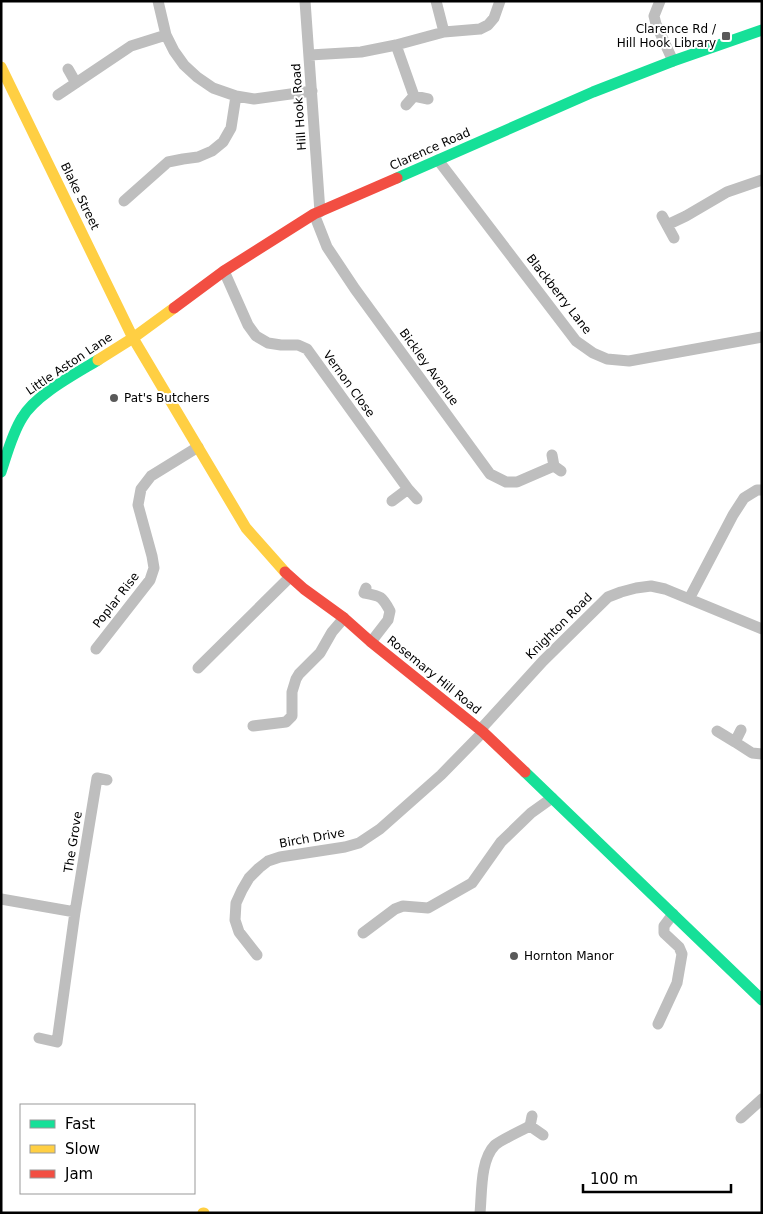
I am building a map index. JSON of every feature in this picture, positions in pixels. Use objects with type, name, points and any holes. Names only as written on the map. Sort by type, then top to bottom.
[{"type":"main road","name":"Clarence Road","points":[[133,338],[224,270],[317,213],[593,92],[673,61],[762,30]]},
{"type":"main road","name":"Blake Street","points":[[1,67],[133,338]]},
{"type":"main road","name":"Rosemary Hill Road","points":[[133,338],[246,528],[290,577],[344,618],[481,731],[762,1000]]},
{"type":"main road","name":"Little Aston Lane","points":[[1,472],[22,418],[38,399],[133,338]]},
{"type":"street","points":[[158,1],[166,35],[174,52],[184,66],[197,78],[213,88],[236,96],[254,99],[312,91]]},
{"type":"street","name":"Hill Hook Road","points":[[305,1],[310,55],[317,213]]},
{"type":"street","points":[[436,1],[444,32]]},
{"type":"street","points":[[310,55],[361,52],[444,32],[480,29],[488,25],[494,18],[500,1]]},
{"type":"street","points":[[660,1],[654,16],[673,61]]},
{"type":"street","points":[[58,94],[131,46],[166,35]]},
{"type":"street","points":[[396,44],[410,101],[428,99]]},
{"type":"street","points":[[68,69],[76,83]]},
{"type":"street","points":[[124,201],[168,162],[198,157],[212,151],[223,142],[231,128],[236,96]]},
{"type":"street","name":"Blackberry Lane","points":[[438,160],[576,342],[593,353],[607,359],[629,361],[762,337]]},
{"type":"street","points":[[674,238],[665,221],[686,216],[727,192],[762,180]]},
{"type":"street","name":"Bickley Avenue","points":[[317,213],[327,247],[331,254],[490,474],[506,482],[517,482],[555,464]]},
{"type":"street","name":"Vernon Close","points":[[224,270],[248,325],[256,336],[268,343],[298,345],[306,349],[417,499]]},
{"type":"street","name":"Poplar Rise","points":[[96,649],[150,580],[154,568],[138,505],[141,489],[151,476],[198,447]]},
{"type":"street","points":[[392,502],[408,489]]},
{"type":"street","points":[[689,599],[733,515],[744,498],[757,490],[762,490]]},
{"type":"street","points":[[198,668],[290,577]]},
{"type":"street","name":"Knighton Road","points":[[481,731],[543,661],[608,597],[621,592],[651,586],[665,589],[762,629]]},
{"type":"street","points":[[366,588],[364,593],[376,595],[384,599],[390,611],[388,620],[372,642]]},
{"type":"street","points":[[253,726],[286,722],[292,716],[292,692],[296,679],[320,653],[332,632],[344,618]]},
{"type":"street","points":[[734,742],[741,730]]},
{"type":"street","name":"Birch Drive","points":[[256,949],[239,932],[235,920],[236,903],[249,878],[259,868],[268,861],[280,857],[359,843],[380,829],[440,775],[481,731]]},
{"type":"street","points":[[717,731],[752,753],[762,754]]},
{"type":"street","name":"The Grove","points":[[39,1038],[62,1043],[75,912],[98,778]]},
{"type":"street","points":[[363,933],[395,909],[403,906],[428,908],[472,883],[501,842],[531,813],[552,798]]},
{"type":"street","points":[[1,899],[75,912]]},
{"type":"street","points":[[658,1024],[677,983],[682,954],[680,947],[664,932],[664,926],[673,914]]},
{"type":"street","points":[[741,1118],[762,1098]]},
{"type":"street","points":[[480,1213],[484,1168],[488,1156],[496,1145],[531,1121],[543,1135]]},
{"type":"traffic: fast","points":[[397,178],[593,92],[673,61],[762,30]]},
{"type":"traffic: fast","points":[[1,472],[15,431],[28,409],[46,393],[98,360]]},
{"type":"traffic: fast","points":[[525,772],[762,1000]]},
{"type":"traffic: slow","points":[[1,67],[133,338],[98,360]]},
{"type":"traffic: slow","points":[[174,308],[133,338],[246,528],[285,572]]},
{"type":"traffic: jam","points":[[174,308],[224,271],[314,214],[397,178]]},
{"type":"traffic: jam","points":[[285,572],[483,732],[525,772]]},
{"type":"place","name":"Clarence Rd / Hill Hook Library","points":[[726,36]]},
{"type":"place","name":"Pat's Butchers","points":[[114,398]]},
{"type":"place","name":"Hornton Manor","points":[[514,956]]}]
